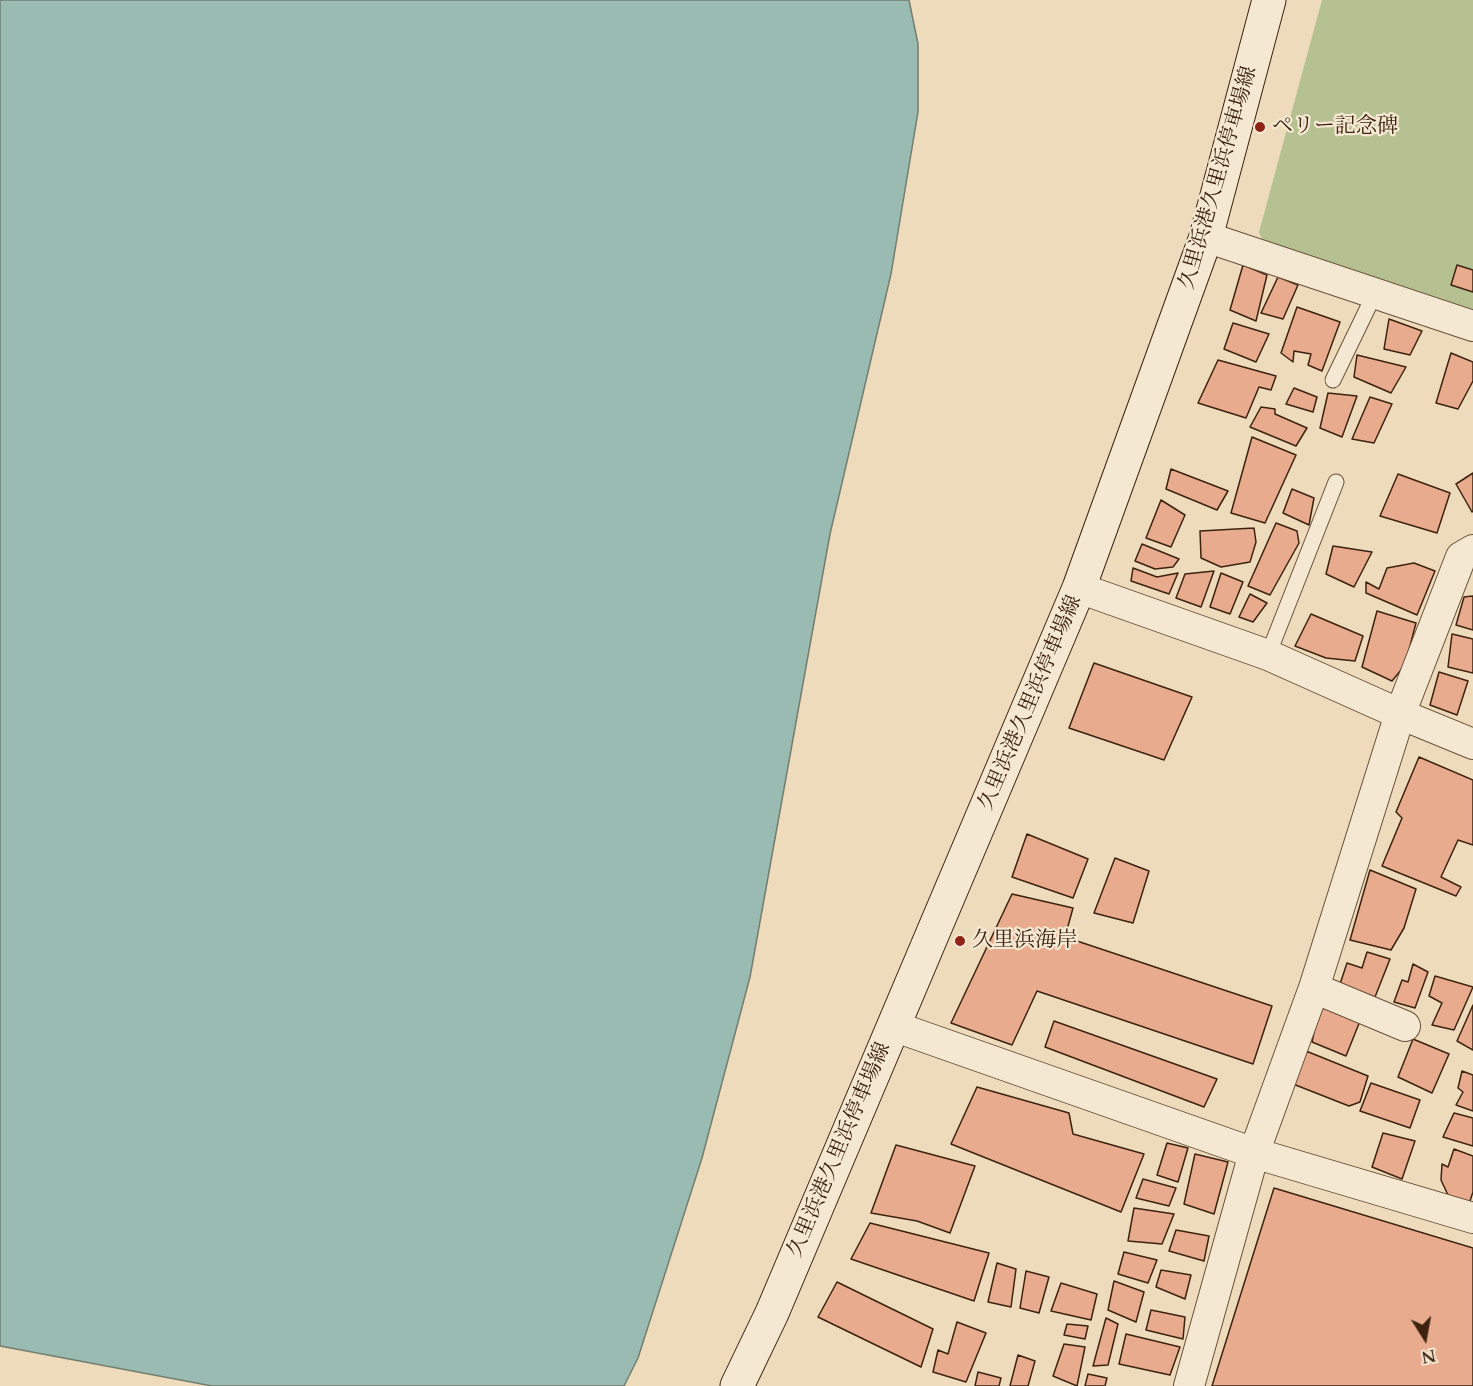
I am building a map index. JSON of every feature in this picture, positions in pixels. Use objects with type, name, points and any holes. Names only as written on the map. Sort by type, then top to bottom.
[{"type":"main road","name":"久里浜港久里浜停車場線","points":[[737,1386],[772,1313],[1079,588],[1206,237],[1269,0]]},
{"type":"street","points":[[1206,237],[1473,326]]},
{"type":"street","points":[[1189,1386],[1254,1153],[1314,988],[1400,714],[1461,556],[1473,550]]},
{"type":"street","points":[[1079,588],[1268,655],[1473,744]]},
{"type":"street","points":[[1314,988],[1406,1026]]},
{"type":"street","points":[[893,1026],[1254,1153],[1473,1218]]},
{"type":"lane","points":[[1334,380],[1375,293]]},
{"type":"lane","points":[[1268,655],[1336,482]]},
{"type":"green space","points":[[1322,0],[1473,0],[1473,311],[1263,241],[1259,232]]},
{"type":"water","points":[[0,0],[909,0],[918,44],[918,112],[891,274],[830,534],[750,977],[702,1158],[638,1358],[624,1386],[212,1386],[0,1346]]},
{"type":"building","points":[[1243,265],[1267,275],[1256,321],[1230,310]]},
{"type":"building","points":[[1457,265],[1473,270],[1473,292],[1451,285]]},
{"type":"building","points":[[1278,277],[1298,285],[1283,319],[1261,313]]},
{"type":"building","points":[[1297,307],[1340,322],[1322,371],[1308,365],[1311,354],[1294,351],[1293,362],[1281,353]]},
{"type":"building","points":[[1389,319],[1422,331],[1410,355],[1384,349]]},
{"type":"building","points":[[1233,323],[1269,334],[1256,362],[1224,349]]},
{"type":"building","points":[[1451,353],[1473,362],[1473,381],[1458,409],[1436,403]]},
{"type":"building","points":[[1357,355],[1406,367],[1391,393],[1354,377]]},
{"type":"building","points":[[1218,360],[1276,376],[1271,390],[1259,387],[1246,418],[1198,403]]},
{"type":"building","points":[[1294,388],[1317,397],[1313,412],[1286,404]]},
{"type":"building","points":[[1328,393],[1357,396],[1342,437],[1320,428]]},
{"type":"building","points":[[1370,397],[1392,404],[1374,443],[1352,439]]},
{"type":"building","points":[[1261,407],[1275,409],[1275,414],[1307,428],[1296,446],[1250,427]]},
{"type":"building","points":[[1252,437],[1296,455],[1265,523],[1231,513]]},
{"type":"building","points":[[1171,469],[1228,491],[1217,510],[1166,489]]},
{"type":"building","points":[[1473,473],[1473,511],[1472,512],[1456,484]]},
{"type":"building","points":[[1398,474],[1450,493],[1437,533],[1380,516]]},
{"type":"building","points":[[1292,489],[1314,498],[1309,525],[1283,513]]},
{"type":"building","points":[[1161,500],[1185,515],[1171,547],[1146,538]]},
{"type":"building","points":[[1276,523],[1297,531],[1299,543],[1270,595],[1248,586]]},
{"type":"building","points":[[1254,528],[1256,542],[1250,562],[1221,567],[1201,558],[1200,531]]},
{"type":"building","points":[[1142,544],[1179,559],[1173,567],[1155,569],[1135,561]]},
{"type":"building","points":[[1333,546],[1372,552],[1354,587],[1326,574]]},
{"type":"building","points":[[1414,563],[1435,571],[1417,615],[1366,593],[1366,582],[1379,589],[1387,568]]},
{"type":"building","points":[[1133,568],[1157,577],[1178,573],[1169,594],[1131,581]]},
{"type":"building","points":[[1214,571],[1201,607],[1176,598],[1185,574]]},
{"type":"building","points":[[1221,573],[1243,582],[1230,614],[1210,607]]},
{"type":"building","points":[[1250,594],[1267,603],[1253,622],[1239,617]]},
{"type":"building","points":[[1473,596],[1473,630],[1456,625],[1464,597]]},
{"type":"building","points":[[1377,611],[1416,623],[1405,665],[1392,681],[1362,667]]},
{"type":"building","points":[[1311,614],[1363,636],[1355,661],[1326,658],[1295,646]]},
{"type":"building","points":[[1452,634],[1473,639],[1473,673],[1448,667]]},
{"type":"building","points":[[1094,663],[1192,697],[1164,760],[1069,728]]},
{"type":"building","points":[[1439,672],[1468,681],[1457,715],[1430,705]]},
{"type":"building","points":[[1419,757],[1473,780],[1473,845],[1458,840],[1441,877],[1461,887],[1456,896],[1382,866],[1402,818],[1396,812]]},
{"type":"building","points":[[1027,834],[1088,859],[1073,898],[1012,877]]},
{"type":"building","points":[[1115,858],[1149,871],[1133,923],[1094,913]]},
{"type":"building","points":[[1370,870],[1416,889],[1404,928],[1391,950],[1350,940]]},
{"type":"building","points":[[1012,894],[1073,908],[1065,937],[1272,1006],[1253,1064],[1037,991],[1012,1045],[951,1023]]},
{"type":"building","points":[[1367,952],[1390,959],[1375,997],[1340,984],[1347,963],[1362,968]]},
{"type":"building","points":[[1413,964],[1428,972],[1415,1008],[1394,1002],[1402,980],[1408,982]]},
{"type":"building","points":[[1435,976],[1473,987],[1454,1030],[1432,1025],[1442,1003],[1429,996]]},
{"type":"building","points":[[1328,1004],[1360,1021],[1346,1056],[1312,1042],[1318,1013]]},
{"type":"building","points":[[1473,1005],[1473,1050],[1457,1041]]},
{"type":"building","points":[[1054,1021],[1217,1079],[1204,1107],[1045,1047]]},
{"type":"building","points":[[1413,1039],[1449,1054],[1432,1093],[1398,1077]]},
{"type":"building","points":[[1306,1051],[1368,1076],[1360,1102],[1349,1106],[1293,1084]]},
{"type":"building","points":[[1462,1071],[1473,1075],[1473,1111],[1456,1105],[1463,1092],[1458,1088]]},
{"type":"building","points":[[1371,1083],[1420,1100],[1410,1128],[1360,1111]]},
{"type":"building","points":[[977,1087],[1069,1113],[1073,1134],[1144,1154],[1121,1212],[951,1144]]},
{"type":"building","points":[[1454,1113],[1473,1118],[1473,1146],[1443,1137]]},
{"type":"building","points":[[1383,1133],[1415,1141],[1402,1179],[1372,1167]]},
{"type":"building","points":[[1167,1143],[1188,1148],[1178,1182],[1157,1175]]},
{"type":"building","points":[[896,1145],[975,1166],[950,1233],[917,1221],[871,1213]]},
{"type":"building","points":[[1454,1149],[1473,1156],[1473,1192],[1469,1204],[1448,1195],[1441,1180],[1442,1164],[1448,1167]]},
{"type":"building","points":[[1195,1154],[1228,1162],[1214,1214],[1184,1204]]},
{"type":"building","points":[[1143,1179],[1176,1188],[1169,1206],[1136,1198]]},
{"type":"building","points":[[1274,1188],[1473,1248],[1473,1386],[1212,1386]]},
{"type":"building","points":[[1134,1208],[1174,1214],[1162,1244],[1128,1241]]},
{"type":"building","points":[[870,1223],[989,1253],[974,1301],[851,1259]]},
{"type":"building","points":[[1176,1230],[1209,1236],[1204,1261],[1169,1251]]},
{"type":"building","points":[[1124,1252],[1157,1260],[1148,1283],[1118,1274]]},
{"type":"building","points":[[997,1263],[1016,1269],[1011,1307],[988,1302]]},
{"type":"building","points":[[1161,1270],[1191,1275],[1185,1299],[1156,1287]]},
{"type":"building","points":[[1026,1271],[1049,1277],[1039,1313],[1020,1308]]},
{"type":"building","points":[[1114,1281],[1144,1292],[1136,1322],[1108,1310]]},
{"type":"building","points":[[837,1282],[933,1329],[921,1367],[818,1317]]},
{"type":"building","points":[[1061,1283],[1097,1294],[1091,1320],[1051,1311]]},
{"type":"building","points":[[1151,1310],[1185,1317],[1183,1339],[1146,1330]]},
{"type":"building","points":[[1106,1318],[1118,1324],[1108,1365],[1093,1366]]},
{"type":"building","points":[[957,1322],[986,1333],[966,1382],[933,1372],[938,1350],[948,1354]]},
{"type":"building","points":[[1067,1324],[1088,1326],[1085,1339],[1064,1335]]},
{"type":"building","points":[[1126,1334],[1180,1347],[1170,1375],[1119,1364]]},
{"type":"building","points":[[1064,1344],[1085,1347],[1077,1386],[1053,1376]]},
{"type":"building","points":[[1018,1355],[1035,1361],[1028,1386],[1010,1386]]},
{"type":"building","points":[[978,1372],[1001,1378],[999,1386],[975,1386]]},
{"type":"building","points":[[1088,1374],[1107,1378],[1105,1386],[1085,1386]]},
{"type":"place","name":"ペリー記念碑","points":[[1260,127]]},
{"type":"place","name":"久里浜海岸","points":[[960,941]]}]
